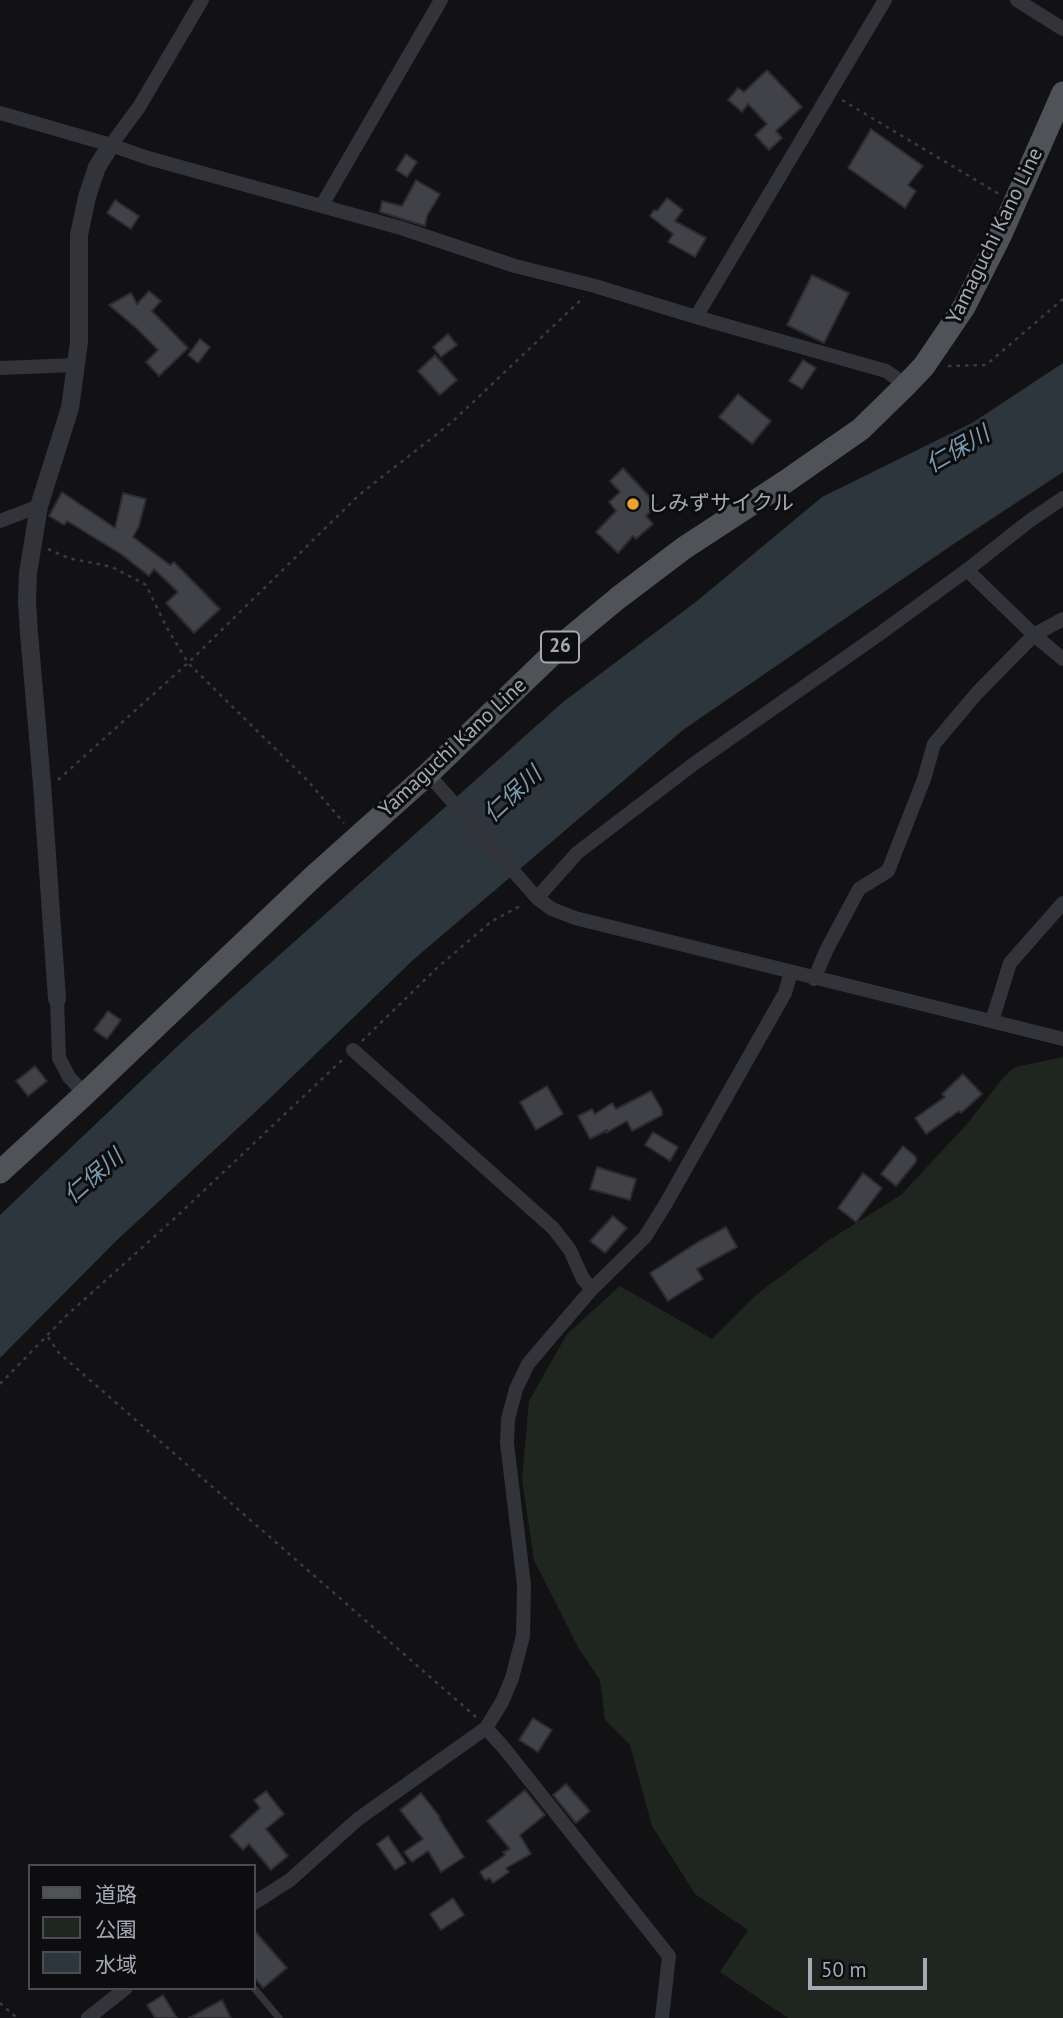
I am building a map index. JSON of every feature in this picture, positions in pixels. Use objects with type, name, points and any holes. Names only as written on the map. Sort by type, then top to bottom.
[{"type":"main road","name":"Yamaguchi Kano Line","points":[[0,1172],[356,837],[435,782],[565,642],[684,548],[861,429],[906,385],[924,366],[964,307],[1015,203],[1063,93]]},
{"type":"street","points":[[85,1094],[69,1077],[59,1058],[58,999],[27,601],[32,542],[39,506],[70,408],[79,342],[79,235],[87,197],[97,167],[139,107],[202,0]]},
{"type":"street","points":[[321,205],[440,0]]},
{"type":"street","points":[[696,317],[885,0]]},
{"type":"street","points":[[1017,0],[1063,29]]},
{"type":"street","points":[[0,113],[148,158],[401,228],[515,266],[595,286],[886,371],[906,385]]},
{"type":"street","points":[[0,368],[76,365]]},
{"type":"street","points":[[535,894],[577,853],[695,763],[878,635],[1063,498]]},
{"type":"street","points":[[0,521],[39,506]]},
{"type":"street","points":[[967,570],[1034,635],[1063,659]]},
{"type":"street","points":[[814,979],[859,889],[888,871],[934,744],[977,693],[1034,635],[1063,618]]},
{"type":"street","points":[[435,782],[535,894],[552,909],[575,918],[1063,1040]]},
{"type":"street","points":[[992,1021],[1010,963],[1063,903]]},
{"type":"street","points":[[256,1902],[290,1880],[358,1819],[486,1728],[502,1702],[523,1636],[524,1586],[507,1443],[508,1419],[516,1389],[528,1364],[592,1289],[645,1237],[659,1216],[785,993],[791,972]]},
{"type":"street","points":[[353,1050],[552,1228],[570,1250],[583,1279],[592,1289]]},
{"type":"street","points":[[486,1728],[669,1956],[662,2018]]},
{"type":"street","points":[[88,2018],[123,1990]]},
{"type":"lane","points":[[256,1990],[279,2018]]},
{"type":"path","points":[[830,93],[1015,203]]},
{"type":"path","points":[[42,784],[53,784],[188,663],[359,495],[451,423],[595,286]]},
{"type":"path","points":[[924,366],[986,365],[1063,299]]},
{"type":"path","points":[[32,542],[68,558],[112,567],[146,585],[188,663],[307,780],[356,837]]},
{"type":"path","points":[[0,1384],[66,1316],[176,1218],[438,967],[492,921],[535,894]]},
{"type":"path","points":[[48,1337],[69,1362],[470,1711],[486,1728]]},
{"type":"path","points":[[0,2003],[17,2018]]},
{"type":"green space","points":[[1063,1057],[1063,2018],[788,2018],[720,1972],[748,1930],[695,1894],[652,1826],[630,1745],[605,1720],[600,1680],[579,1649],[534,1560],[522,1480],[529,1401],[567,1334],[620,1286],[712,1339],[756,1295],[829,1240],[901,1195],[1015,1067]]},
{"type":"water","name":"仁保川","points":[[1063,363],[1063,472],[683,730],[413,960],[266,1102],[115,1242],[0,1358],[0,1215],[183,1041],[563,702],[697,601],[822,497],[972,423]]},
{"type":"building","points":[[767,70],[802,107],[776,131],[782,138],[769,150],[755,135],[767,124],[748,104],[742,112],[728,100],[738,88],[744,92]]},
{"type":"building","points":[[871,129],[923,166],[908,185],[916,191],[905,208],[848,168]]},
{"type":"building","points":[[406,154],[417,162],[407,177],[396,170]]},
{"type":"building","points":[[416,180],[440,194],[427,216],[425,226],[380,212],[382,201],[402,206]]},
{"type":"building","points":[[667,198],[683,210],[675,221],[706,238],[695,257],[668,242],[673,234],[650,216]]},
{"type":"building","points":[[115,200],[139,216],[131,229],[107,213]]},
{"type":"building","points":[[812,275],[849,293],[824,343],[787,325]]},
{"type":"building","points":[[149,291],[161,301],[152,311],[188,348],[159,376],[146,362],[158,350],[109,305],[131,293],[137,304]]},
{"type":"building","points":[[448,334],[457,345],[441,357],[433,347]]},
{"type":"building","points":[[200,339],[210,347],[198,363],[188,355]]},
{"type":"building","points":[[435,355],[457,380],[440,395],[418,371]]},
{"type":"building","points":[[803,360],[816,368],[802,389],[789,381]]},
{"type":"building","points":[[738,394],[771,421],[752,444],[719,417]]},
{"type":"building","name":"しみずサイクル","points":[[623,468],[657,505],[646,516],[653,524],[636,539],[633,536],[618,553],[596,532],[616,511],[609,502],[620,492],[610,481]]},
{"type":"building","points":[[62,492],[115,528],[123,493],[146,499],[139,526],[133,537],[170,565],[174,562],[220,609],[194,633],[166,603],[178,592],[154,569],[149,576],[121,554],[67,521],[64,525],[49,516]]},
{"type":"building","points":[[108,1011],[121,1020],[107,1039],[94,1030]]},
{"type":"building","points":[[35,1066],[47,1081],[28,1096],[16,1081]]},
{"type":"building","points":[[963,1074],[982,1094],[961,1113],[959,1111],[926,1134],[915,1118],[945,1097],[942,1094]]},
{"type":"building","points":[[547,1086],[563,1114],[536,1130],[520,1102]]},
{"type":"building","points":[[651,1091],[662,1115],[632,1131],[627,1121],[590,1139],[578,1116],[592,1109],[595,1114],[612,1103],[616,1109]]},
{"type":"building","points":[[653,1132],[678,1147],[670,1161],[645,1145]]},
{"type":"building","points":[[903,1146],[916,1157],[916,1162],[896,1186],[881,1174]]},
{"type":"building","points":[[597,1167],[636,1179],[630,1200],[590,1189]]},
{"type":"building","points":[[863,1173],[882,1188],[856,1222],[838,1208]]},
{"type":"building","points":[[613,1216],[627,1228],[605,1253],[590,1241]]},
{"type":"building","points":[[726,1227],[737,1247],[697,1269],[703,1279],[668,1301],[650,1273]]},
{"type":"building","points":[[533,1718],[552,1730],[538,1752],[519,1740]]},
{"type":"building","points":[[566,1784],[590,1811],[576,1823],[553,1795]]},
{"type":"building","points":[[525,1790],[545,1815],[520,1835],[531,1854],[506,1868],[509,1872],[493,1883],[490,1878],[485,1880],[480,1872],[510,1849],[487,1821]]},
{"type":"building","points":[[266,1791],[284,1814],[266,1829],[288,1856],[271,1870],[249,1844],[243,1850],[230,1836],[260,1808],[254,1800]]},
{"type":"building","points":[[421,1793],[440,1817],[464,1857],[441,1872],[428,1851],[412,1862],[404,1852],[423,1839],[400,1810]]},
{"type":"building","points":[[388,1836],[406,1863],[395,1870],[377,1844]]},
{"type":"building","points":[[453,1898],[464,1915],[441,1930],[430,1914]]},
{"type":"building","points":[[256,1932],[287,1968],[263,1988],[256,1979]]},
{"type":"building","points":[[163,1995],[177,2018],[155,2018],[147,2005]]},
{"type":"building","points":[[222,2000],[231,2018],[189,2018]]},
{"type":"place","name":"しみずサイクル","points":[[633,504]]}]
